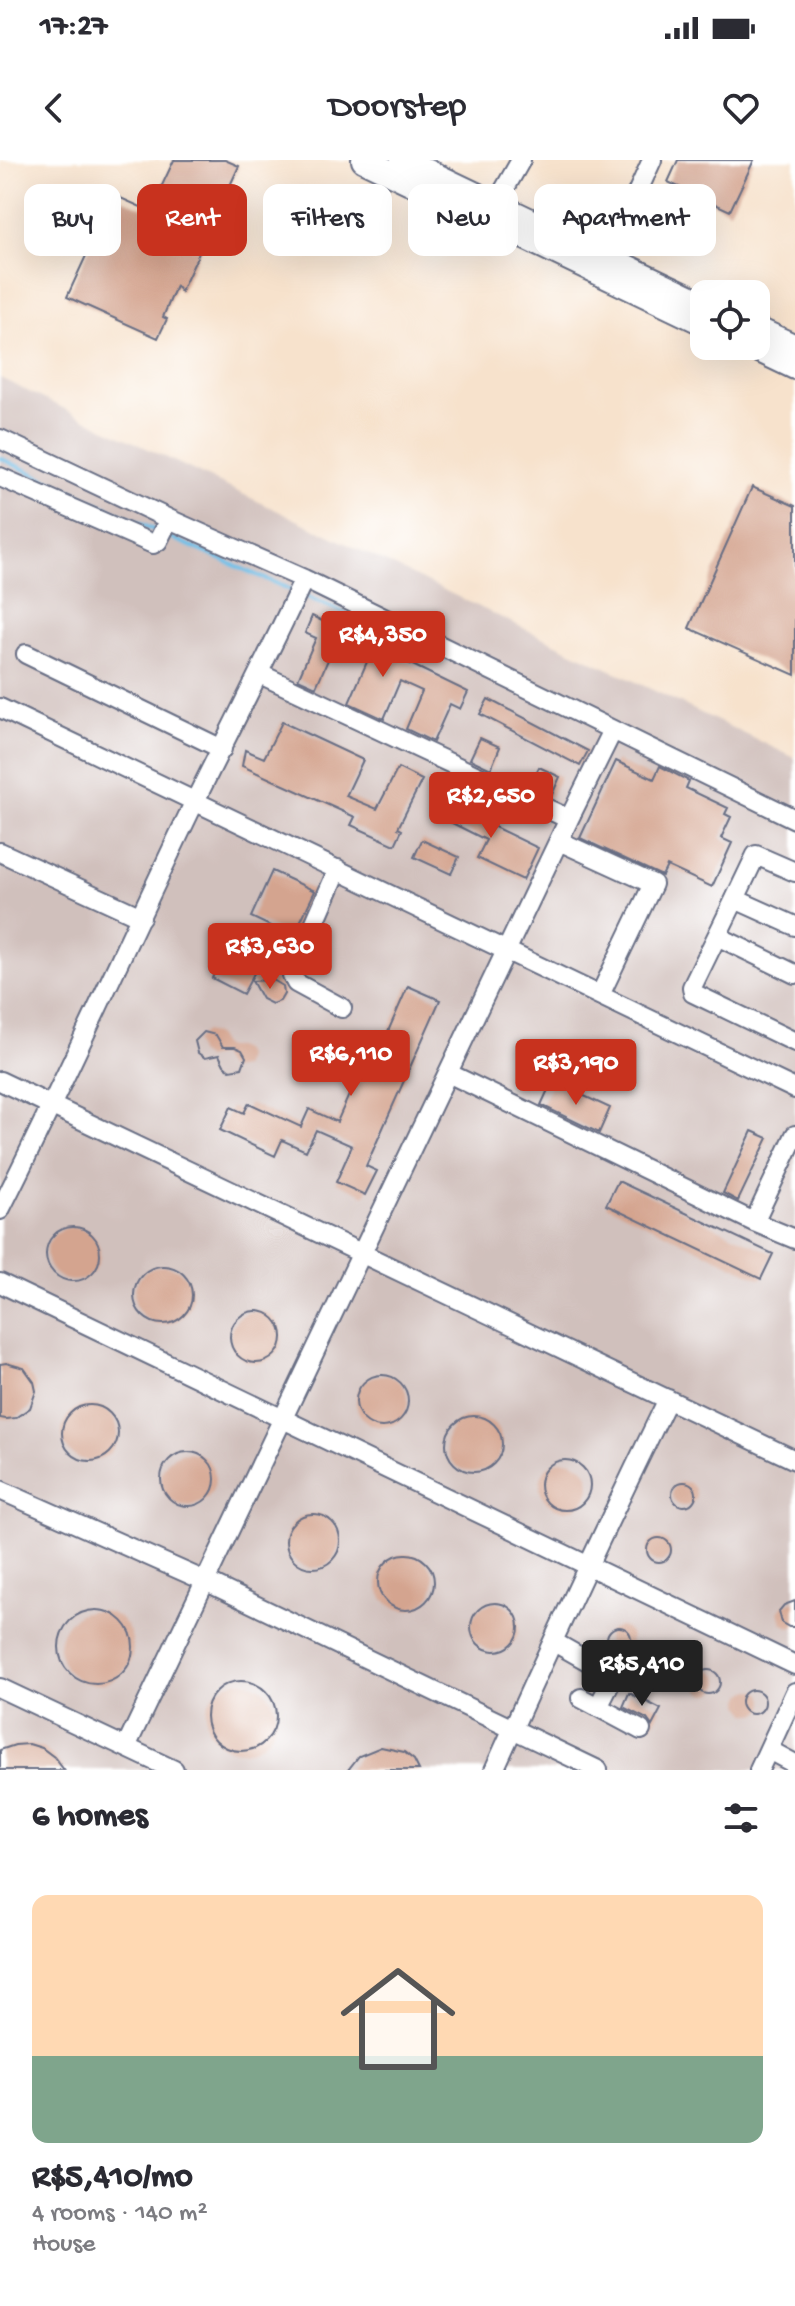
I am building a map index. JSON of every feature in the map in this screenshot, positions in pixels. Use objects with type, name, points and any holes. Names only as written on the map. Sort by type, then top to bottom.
[{"type":"main road","points":[[364,160],[405,165],[449,184]]},
{"type":"main road","points":[[405,165],[604,266],[690,299]]},
{"type":"main road","points":[[518,217],[690,315]]},
{"type":"main road","points":[[770,335],[795,347]]},
{"type":"main road","points":[[770,355],[795,367]]},
{"type":"lane","points":[[507,184],[521,160]]},
{"type":"lane","points":[[604,266],[652,160]]},
{"type":"lane","points":[[0,439],[304,579],[795,819]]},
{"type":"lane","points":[[0,477],[153,544],[158,541],[169,519]]},
{"type":"lane","points":[[0,1210],[304,579]]},
{"type":"lane","points":[[26,654],[222,749]]},
{"type":"lane","points":[[260,674],[569,819]]},
{"type":"lane","points":[[0,708],[795,1089]]},
{"type":"lane","points":[[126,1747],[613,730]]},
{"type":"lane","points":[[559,841],[653,884],[600,995]]},
{"type":"lane","points":[[0,852],[141,917]]},
{"type":"lane","points":[[795,872],[756,855],[692,987],[693,993],[795,1042]]},
{"type":"lane","points":[[338,869],[292,975],[296,983],[342,1008]]},
{"type":"lane","points":[[735,899],[795,926]]},
{"type":"lane","points":[[717,936],[795,974]]},
{"type":"lane","points":[[448,1073],[795,1239]]},
{"type":"lane","points":[[0,1081],[795,1460]]},
{"type":"lane","points":[[754,1222],[795,1135]]},
{"type":"lane","points":[[0,1283],[795,1665]]},
{"type":"lane","points":[[494,1770],[588,1563],[668,1399]]},
{"type":"lane","points":[[0,1490],[205,1581],[598,1770]]},
{"type":"lane","points":[[554,1642],[614,1676],[590,1703],[641,1730]]},
{"type":"lane","points":[[0,1688],[174,1770]]},
{"type":"lane","points":[[759,1770],[795,1692]]},
{"type":"lane","points":[[769,1750],[795,1764]]},
{"type":"shaded area","points":[[0,378],[795,758],[795,1770],[0,1770]]},
{"type":"building","points":[[174,160],[225,160],[239,166],[231,184],[163,184]]},
{"type":"building","points":[[678,160],[754,160],[730,211],[716,204],[716,184],[668,182]]},
{"type":"building","points":[[121,198],[137,205],[137,256],[198,256],[181,292],[176,286],[158,338],[67,297],[86,256],[121,256]]},
{"type":"building","points":[[752,487],[795,506],[795,675],[689,628]]},
{"type":"building","points":[[312,616],[468,692],[460,709],[450,704],[433,742],[406,729],[422,691],[400,681],[384,719],[349,703],[367,662],[334,646],[316,687],[298,679],[316,638],[305,633]]},
{"type":"building","points":[[488,699],[588,751],[580,766],[480,714]]},
{"type":"building","points":[[282,722],[363,760],[346,796],[377,809],[398,768],[422,780],[398,828],[402,830],[395,845],[351,825],[355,817],[242,766],[245,750],[264,758]]},
{"type":"building","points":[[480,738],[500,747],[491,769],[470,759]]},
{"type":"building","points":[[616,761],[654,779],[660,766],[689,781],[686,788],[728,808],[725,814],[731,817],[721,838],[732,843],[712,887],[667,866],[662,876],[580,838]]},
{"type":"building","points":[[539,767],[560,777],[551,797],[529,787]]},
{"type":"building","points":[[442,796],[482,817],[480,820],[538,848],[523,880],[477,858],[486,840],[434,814]]},
{"type":"building","points":[[422,840],[459,857],[451,874],[414,857]]},
{"type":"building","points":[[272,871],[315,891],[293,937],[251,917]]},
{"type":"building","points":[[228,946],[260,962],[243,994],[212,978]]},
{"type":"building","points":[[273,980],[283,986],[284,994],[280,1001],[272,1004],[262,999],[252,981]]},
{"type":"building","points":[[408,986],[440,1000],[366,1166],[377,1171],[365,1195],[336,1182],[352,1146],[316,1130],[306,1151],[282,1140],[275,1156],[220,1130],[231,1107],[244,1113],[249,1103],[301,1127],[309,1109],[337,1122],[377,1032],[386,1036]]},
{"type":"building","points":[[204,1032],[216,1035],[223,1047],[242,1050],[246,1057],[242,1068],[230,1070],[219,1055],[205,1058],[198,1053],[195,1041]]},
{"type":"building","points":[[552,1081],[610,1108],[599,1133],[541,1105]]},
{"type":"building","points":[[752,1131],[768,1138],[738,1201],[723,1193]]},
{"type":"building","points":[[618,1181],[773,1254],[761,1279],[606,1205]]},
{"type":"building","points":[[73,1227],[92,1235],[100,1254],[92,1273],[73,1281],[54,1273],[46,1254],[54,1235]]},
{"type":"building","points":[[163,1266],[174,1268],[183,1275],[190,1284],[190,1306],[183,1315],[174,1322],[163,1324],[152,1322],[143,1315],[136,1306],[134,1295],[136,1284],[143,1275],[152,1268]]},
{"type":"building","points":[[256,1311],[274,1319],[282,1337],[274,1355],[256,1363],[238,1355],[230,1337],[238,1319]]},
{"type":"building","points":[[0,1364],[24,1368],[36,1391],[30,1408],[15,1418],[6,1419],[0,1418]]},
{"type":"building","points":[[382,1375],[401,1382],[408,1401],[401,1420],[382,1427],[363,1420],[356,1401],[363,1382]]},
{"type":"building","points":[[90,1405],[110,1413],[118,1433],[110,1453],[90,1461],[70,1453],[62,1433],[70,1413]]},
{"type":"building","points":[[474,1416],[494,1424],[502,1444],[494,1464],[474,1472],[454,1464],[446,1444],[454,1424]]},
{"type":"building","points":[[188,1452],[207,1460],[215,1479],[207,1498],[188,1506],[169,1498],[161,1479],[169,1460]]},
{"type":"building","points":[[565,1460],[583,1467],[590,1485],[583,1503],[565,1510],[547,1503],[540,1485],[547,1467]]},
{"type":"building","points":[[684,1482],[693,1485],[696,1494],[693,1503],[684,1506],[675,1503],[672,1494],[675,1485]]},
{"type":"building","points":[[313,1514],[332,1522],[340,1541],[332,1560],[313,1568],[294,1560],[286,1541],[294,1522]]},
{"type":"building","points":[[659,1538],[668,1541],[671,1550],[668,1559],[659,1562],[650,1559],[647,1550],[650,1541]]},
{"type":"building","points":[[406,1554],[426,1562],[434,1582],[426,1602],[406,1610],[386,1602],[378,1582],[386,1562]]},
{"type":"building","points":[[795,1601],[795,1627],[789,1627],[782,1623],[779,1611],[784,1605]]},
{"type":"building","points":[[495,1603],[512,1610],[519,1627],[512,1644],[495,1651],[478,1644],[471,1627],[478,1610]]},
{"type":"building","points":[[89,1610],[103,1610],[117,1616],[127,1626],[133,1647],[127,1668],[117,1678],[103,1684],[89,1684],[75,1678],[65,1668],[59,1654],[59,1640],[65,1626],[75,1616]]},
{"type":"building","points":[[619,1627],[628,1630],[631,1639],[628,1648],[619,1651],[610,1648],[607,1639],[610,1630]]},
{"type":"building","points":[[664,1646],[673,1650],[677,1659],[673,1668],[664,1672],[655,1668],[651,1659],[655,1650]]},
{"type":"building","points":[[708,1670],[717,1673],[720,1682],[717,1691],[708,1694],[699,1691],[696,1682],[699,1673]]},
{"type":"building","points":[[241,1681],[266,1691],[276,1716],[266,1741],[241,1751],[216,1741],[206,1716],[216,1691]]},
{"type":"building","points":[[753,1690],[761,1694],[765,1702],[761,1710],[753,1714],[745,1710],[741,1702],[745,1694]]},
{"type":"building","points":[[629,1693],[661,1709],[652,1726],[647,1719],[623,1707]]},
{"type":"building","points":[[29,1744],[42,1748],[64,1770],[0,1770],[0,1750]]},
{"type":"building","points":[[381,1747],[404,1752],[414,1760],[419,1770],[348,1770],[359,1756]]},
{"type":"waterway","points":[[0,458],[156,531]]},
{"type":"waterway","points":[[167,536],[291,590]]},
{"type":"waterway","points":[[303,595],[449,659]]}]
